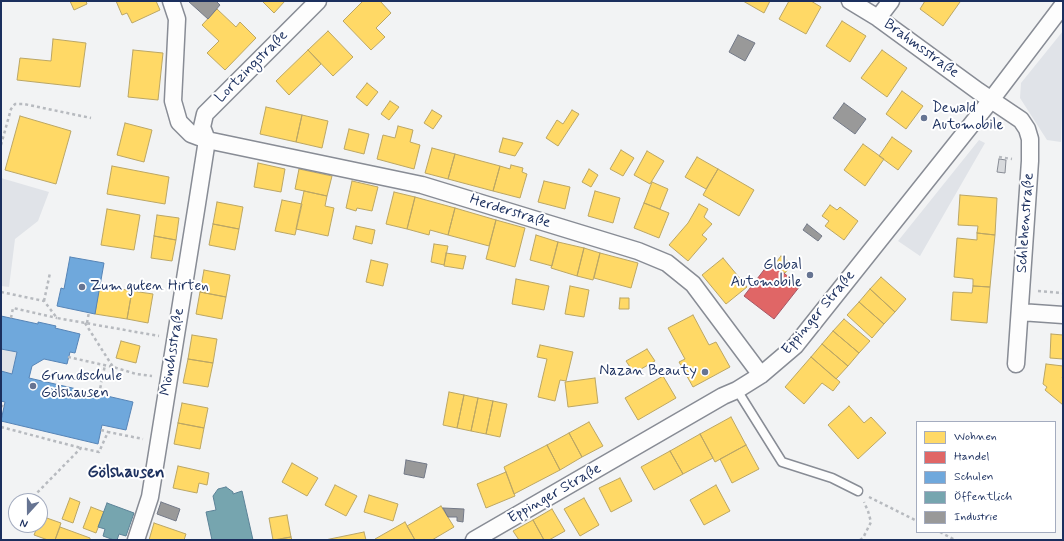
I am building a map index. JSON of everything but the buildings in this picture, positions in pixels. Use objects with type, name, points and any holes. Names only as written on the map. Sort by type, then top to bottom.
[{"type":"street","name":"Herderstraße","points":[[170,1],[177,19],[173,101],[179,122],[191,134],[207,140],[422,185],[638,251],[667,263],[693,284],[761,375]]},
{"type":"street","name":"Lortzingstraße","points":[[207,140],[202,127],[205,114],[318,1]]},
{"type":"street","name":"Brahmsstraße","points":[[850,1],[878,18],[991,100]]},
{"type":"street","points":[[878,18],[891,1]]},
{"type":"street","name":"Eppinger Straße","points":[[474,540],[723,396],[737,390],[761,375],[795,346],[991,100],[1063,6]]},
{"type":"street","name":"Schlehenstraße","points":[[991,100],[1021,120],[1027,129],[1030,139],[1030,161],[1016,364]]},
{"type":"street","name":"Mönchsstraße","points":[[136,540],[150,497],[207,140]]},
{"type":"street","points":[[1020,312],[1063,315]]},
{"type":"lane","points":[[737,390],[782,462],[832,478],[858,491]]},
{"type":"path","points":[[1,144],[11,109],[15,104],[24,104],[91,118]]},
{"type":"path","points":[[999,157],[1019,160]]},
{"type":"path","points":[[44,301],[50,273]]},
{"type":"path","points":[[1032,291],[1063,293]]},
{"type":"path","points":[[1,292],[44,301],[57,318]]},
{"type":"path","points":[[11,318],[13,308],[57,318],[175,339]]},
{"type":"path","points":[[89,312],[86,323],[113,367]]},
{"type":"path","points":[[68,357],[113,367],[136,374],[158,377]]},
{"type":"path","points":[[99,394],[105,365]]},
{"type":"path","points":[[1,427],[98,452],[108,432]]},
{"type":"path","points":[[101,430],[158,441]]},
{"type":"path","points":[[37,493],[82,448]]},
{"type":"path","points":[[858,491],[916,520]]},
{"type":"path","points":[[858,491],[868,511],[871,522],[863,538],[860,540]]},
{"type":"path","points":[[942,533],[955,540]]},
{"type":"shaded area","points":[[1063,31],[1061,142],[1047,140],[1020,98],[1021,83]]},
{"type":"shaded area","points":[[979,140],[985,143],[920,256],[898,241]]},
{"type":"shaded area","points":[[1,178],[49,192],[38,221],[15,239],[9,287],[1,286]]},
{"type":"shaded area","points":[[1,349],[17,352],[12,374],[1,371]]},
{"type":"place","name":"Dewald Automobile","points":[[924,118]]},
{"type":"place","name":"Global Automobile","points":[[810,275]]},
{"type":"place","name":"Zum guten Hirten","points":[[82,287]]},
{"type":"place","name":"Nazan Beauty","points":[[705,372]]},
{"type":"place","name":"Grundschule Gölshausen","points":[[33,386]]},
{"type":"district","name":"Gölshausen","points":[[126,473]]}]
